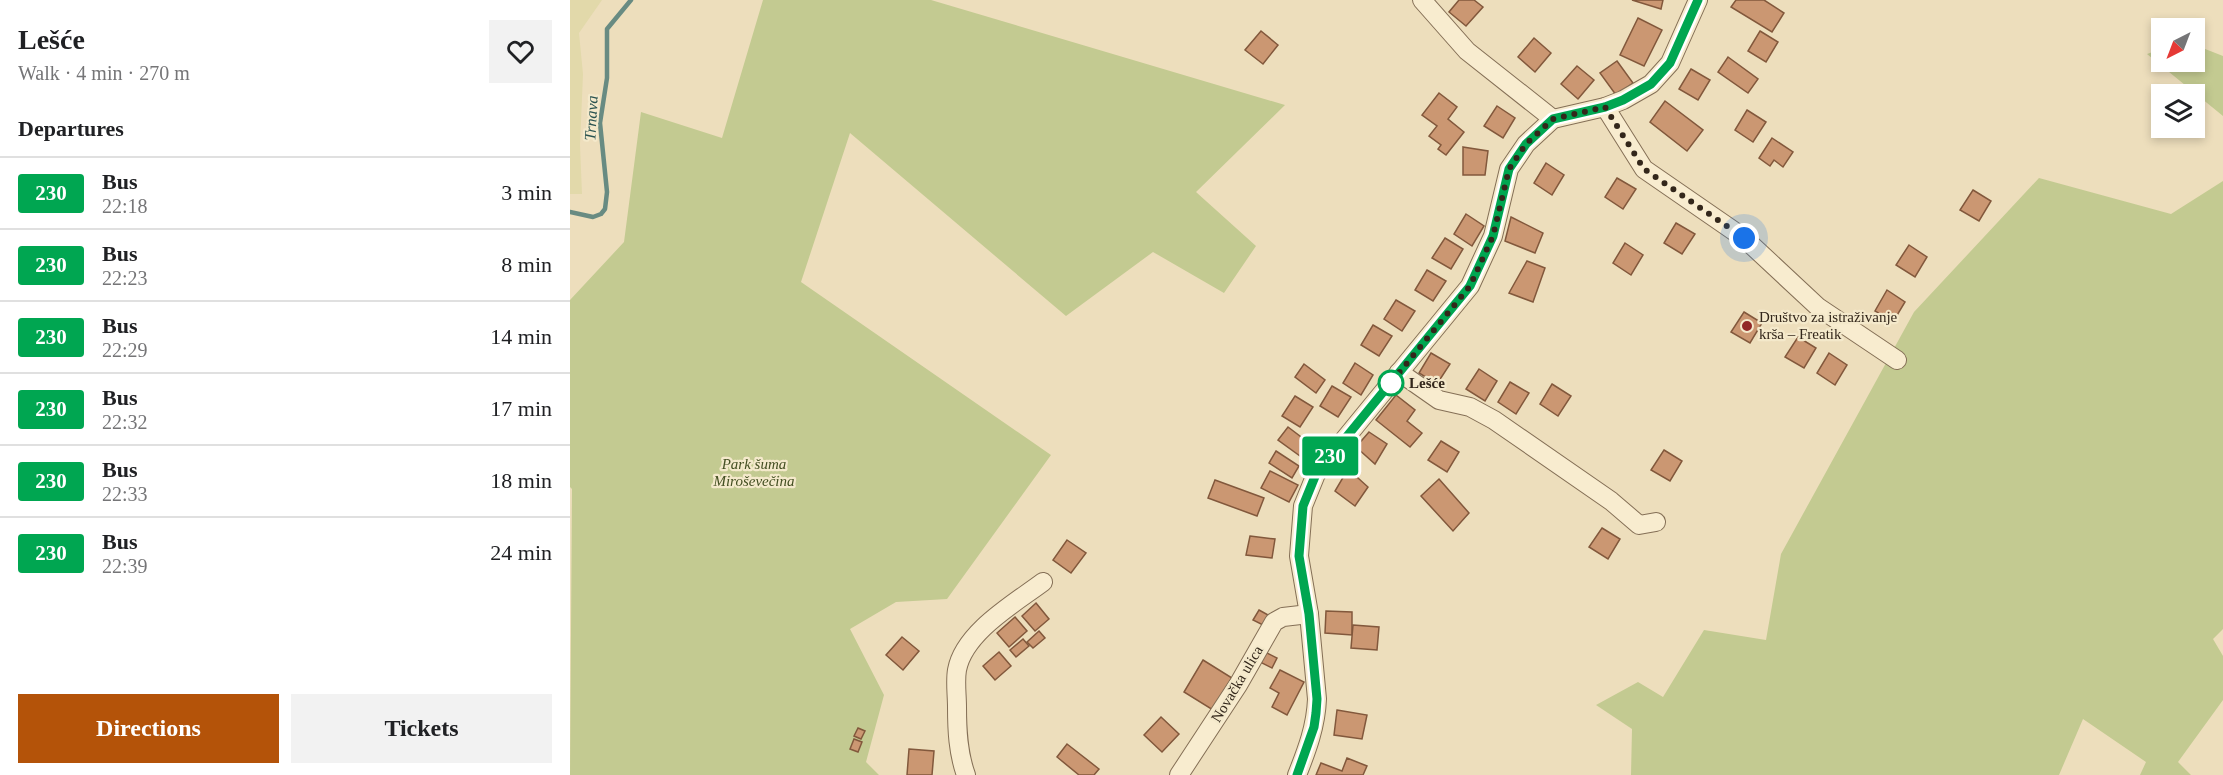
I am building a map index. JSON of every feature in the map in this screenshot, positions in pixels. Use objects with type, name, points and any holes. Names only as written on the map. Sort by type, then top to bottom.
[{"type":"street","points":[[1422,0],[1467,51],[1553,119]]},
{"type":"street","points":[[1298,775],[1311,738],[1317,699],[1309,614],[1299,556],[1303,506],[1316,474],[1470,286],[1493,236],[1509,169],[1526,144],[1553,119],[1605,107],[1651,84],[1670,63],[1698,0]]},
{"type":"street","points":[[1605,107],[1644,169],[1744,238],[1818,308],[1897,360]]},
{"type":"street","points":[[1399,372],[1439,400],[1470,408],[1494,420],[1611,501],[1639,525],[1656,522]]},
{"type":"street","points":[[966,775],[957,733],[957,670],[960,660],[966,647],[979,632],[1043,582]]},
{"type":"street","name":"Novačka ulica","points":[[1179,775],[1238,685],[1274,622],[1283,617],[1309,614]]},
{"type":"shaded area","points":[[570,0],[602,0],[579,33],[583,74],[580,145],[582,194],[570,194]]},
{"type":"green space","name":"Park šuma Miroševečina","points":[[763,0],[931,0],[1285,105],[1196,192],[1256,246],[1224,293],[1153,252],[1066,316],[850,133],[801,282],[1051,455],[947,599],[896,602],[850,629],[884,695],[866,762],[879,775],[570,775],[572,489],[570,487],[570,300],[624,242],[641,112],[722,138]]},
{"type":"green space","points":[[2205,49],[2223,56],[2223,116],[2205,101],[2205,84],[2184,84],[2169,72],[2205,72]]},
{"type":"green space","points":[[2039,178],[2171,214],[2223,181],[2223,629],[2213,639],[2223,656],[2223,700],[2178,762],[2191,775],[2140,775],[2146,762],[2083,719],[2059,775],[1631,775],[1632,729],[1596,705],[1638,682],[1663,697],[1704,630],[1766,640],[1781,554],[1914,312]]},
{"type":"building","points":[[1459,0],[1474,0],[1483,7],[1466,26],[1449,12]]},
{"type":"building","points":[[1632,0],[1663,0],[1661,9]]},
{"type":"building","points":[[1736,0],[1764,0],[1784,13],[1772,32],[1731,7]]},
{"type":"building","points":[[1638,18],[1662,30],[1644,66],[1620,55]]},
{"type":"building","points":[[1261,31],[1278,45],[1263,64],[1245,50]]},
{"type":"building","points":[[1760,31],[1778,42],[1766,62],[1748,51]]},
{"type":"building","points":[[1534,38],[1551,53],[1535,72],[1518,57]]},
{"type":"building","points":[[1728,57],[1758,79],[1748,93],[1718,72]]},
{"type":"building","points":[[1617,61],[1633,83],[1616,95],[1600,73]]},
{"type":"building","points":[[1577,66],[1594,80],[1578,99],[1561,84]]},
{"type":"building","points":[[1691,69],[1710,80],[1698,100],[1679,89]]},
{"type":"building","points":[[1439,93],[1457,107],[1448,119],[1464,132],[1446,155],[1438,149],[1441,145],[1429,136],[1437,126],[1422,115]]},
{"type":"building","points":[[1665,101],[1703,130],[1687,151],[1650,122]]},
{"type":"building","points":[[1497,106],[1515,118],[1503,138],[1484,126]]},
{"type":"building","points":[[1747,110],[1766,122],[1753,142],[1735,130]]},
{"type":"building","points":[[1772,138],[1793,152],[1783,167],[1774,160],[1770,166],[1759,158]]},
{"type":"building","points":[[1463,147],[1488,151],[1485,175],[1463,175]]},
{"type":"building","points":[[1546,163],[1564,175],[1552,195],[1534,183]]},
{"type":"building","points":[[1617,178],[1636,189],[1623,209],[1605,197]]},
{"type":"building","points":[[1973,190],[1991,201],[1979,221],[1960,210]]},
{"type":"building","points":[[1466,214],[1484,226],[1472,246],[1454,234]]},
{"type":"building","points":[[1511,217],[1543,233],[1535,253],[1505,241]]},
{"type":"building","points":[[1676,223],[1695,234],[1682,254],[1664,243]]},
{"type":"building","points":[[1445,238],[1463,249],[1451,269],[1432,258]]},
{"type":"building","points":[[1625,243],[1643,255],[1631,275],[1613,263]]},
{"type":"building","points":[[1909,245],[1927,257],[1915,277],[1896,265]]},
{"type":"building","points":[[1527,261],[1545,268],[1533,302],[1509,293]]},
{"type":"building","points":[[1427,270],[1446,281],[1433,301],[1415,290]]},
{"type":"building","points":[[1887,290],[1905,302],[1893,322],[1875,311]]},
{"type":"building","points":[[1396,300],[1415,311],[1402,331],[1384,319]]},
{"type":"building","points":[[1744,312],[1762,323],[1750,343],[1731,332]]},
{"type":"building","points":[[1373,325],[1392,336],[1379,356],[1361,345]]},
{"type":"building","points":[[1798,337],[1816,348],[1804,368],[1785,357]]},
{"type":"building","points":[[1431,353],[1450,364],[1437,384],[1419,373]]},
{"type":"building","points":[[1829,353],[1847,365],[1835,385],[1817,373]]},
{"type":"building","points":[[1355,363],[1373,375],[1361,395],[1343,383]]},
{"type":"building","points":[[1304,364],[1325,380],[1316,393],[1295,377]]},
{"type":"building","points":[[1479,369],[1497,381],[1485,401],[1466,389]]},
{"type":"building","points":[[1510,382],[1529,393],[1516,414],[1498,402]]},
{"type":"building","points":[[1552,384],[1571,396],[1558,416],[1540,404]]},
{"type":"building","points":[[1332,386],[1351,397],[1338,417],[1320,406]]},
{"type":"building","points":[[1396,395],[1415,410],[1407,421],[1422,433],[1410,447],[1376,420]]},
{"type":"building","points":[[1295,396],[1313,407],[1300,427],[1282,416]]},
{"type":"building","points":[[1288,427],[1309,443],[1300,456],[1278,440]]},
{"type":"building","points":[[1369,432],[1387,444],[1375,464],[1356,447]]},
{"type":"building","points":[[1441,441],[1459,452],[1447,472],[1428,460]]},
{"type":"building","points":[[1664,450],[1682,461],[1670,481],[1651,470]]},
{"type":"building","points":[[1276,451],[1299,466],[1292,478],[1269,463]]},
{"type":"building","points":[[1348,469],[1368,487],[1355,506],[1335,491]]},
{"type":"building","points":[[1270,471],[1298,485],[1289,502],[1261,488]]},
{"type":"building","points":[[1439,479],[1469,513],[1453,531],[1421,496]]},
{"type":"building","points":[[1215,480],[1264,498],[1257,516],[1208,498]]},
{"type":"building","points":[[1602,528],[1620,539],[1608,559],[1589,547]]},
{"type":"building","points":[[1250,536],[1275,539],[1272,558],[1246,555]]},
{"type":"building","points":[[1067,540],[1086,553],[1071,573],[1053,560]]},
{"type":"building","points":[[1036,603],[1049,619],[1035,631],[1022,616]]},
{"type":"building","points":[[1259,610],[1270,616],[1265,626],[1253,620]]},
{"type":"building","points":[[1326,611],[1352,612],[1352,635],[1325,633]]},
{"type":"building","points":[[1015,617],[1027,631],[1009,647],[997,633]]},
{"type":"building","points":[[1353,625],[1379,627],[1377,650],[1351,648]]},
{"type":"building","points":[[1039,631],[1045,638],[1033,648],[1027,642]]},
{"type":"building","points":[[902,637],[919,651],[903,670],[886,655]]},
{"type":"building","points":[[1023,639],[1029,646],[1016,657],[1010,650]]},
{"type":"building","points":[[1261,650],[1277,658],[1272,668],[1256,660]]},
{"type":"building","points":[[999,652],[1011,666],[995,680],[983,666]]},
{"type":"building","points":[[1203,660],[1232,678],[1213,710],[1184,692]]},
{"type":"building","points":[[1280,670],[1304,682],[1287,715],[1272,707],[1279,693],[1270,688]]},
{"type":"building","points":[[1337,710],[1367,715],[1362,739],[1334,735]]},
{"type":"building","points":[[1161,717],[1179,734],[1162,752],[1144,735]]},
{"type":"building","points":[[858,728],[865,731],[861,739],[854,736]]},
{"type":"building","points":[[854,739],[862,742],[858,752],[850,749]]},
{"type":"building","points":[[1067,744],[1099,769],[1094,775],[1079,775],[1057,757]]},
{"type":"building","points":[[909,749],[934,751],[932,775],[907,775]]},
{"type":"building","points":[[1347,758],[1367,766],[1363,775],[1316,775],[1321,763],[1342,771]]},
{"type":"waterway","name":"Trnava","points":[[570,212],[593,217],[601,214],[605,209],[607,192],[600,123],[607,78],[607,29],[631,0]]},
{"type":"bus line","name":"230","points":[[1297,775],[1314,727],[1317,699],[1309,614],[1299,556],[1303,506],[1316,474],[1470,286],[1493,236],[1509,169],[1526,144],[1553,119],[1605,107],[1651,84],[1670,63],[1698,0]]},
{"type":"place","name":"Društvo za istraživanje krša – Freatik","points":[[1747,326]]},
{"type":"place","name":"Lešće","points":[[1391,383]]},
{"type":"route","points":[[1391,383],[1385,390],[1470,286],[1493,236],[1509,169],[1526,144],[1553,119],[1605,107],[1644,169],[1744,238]]}]
